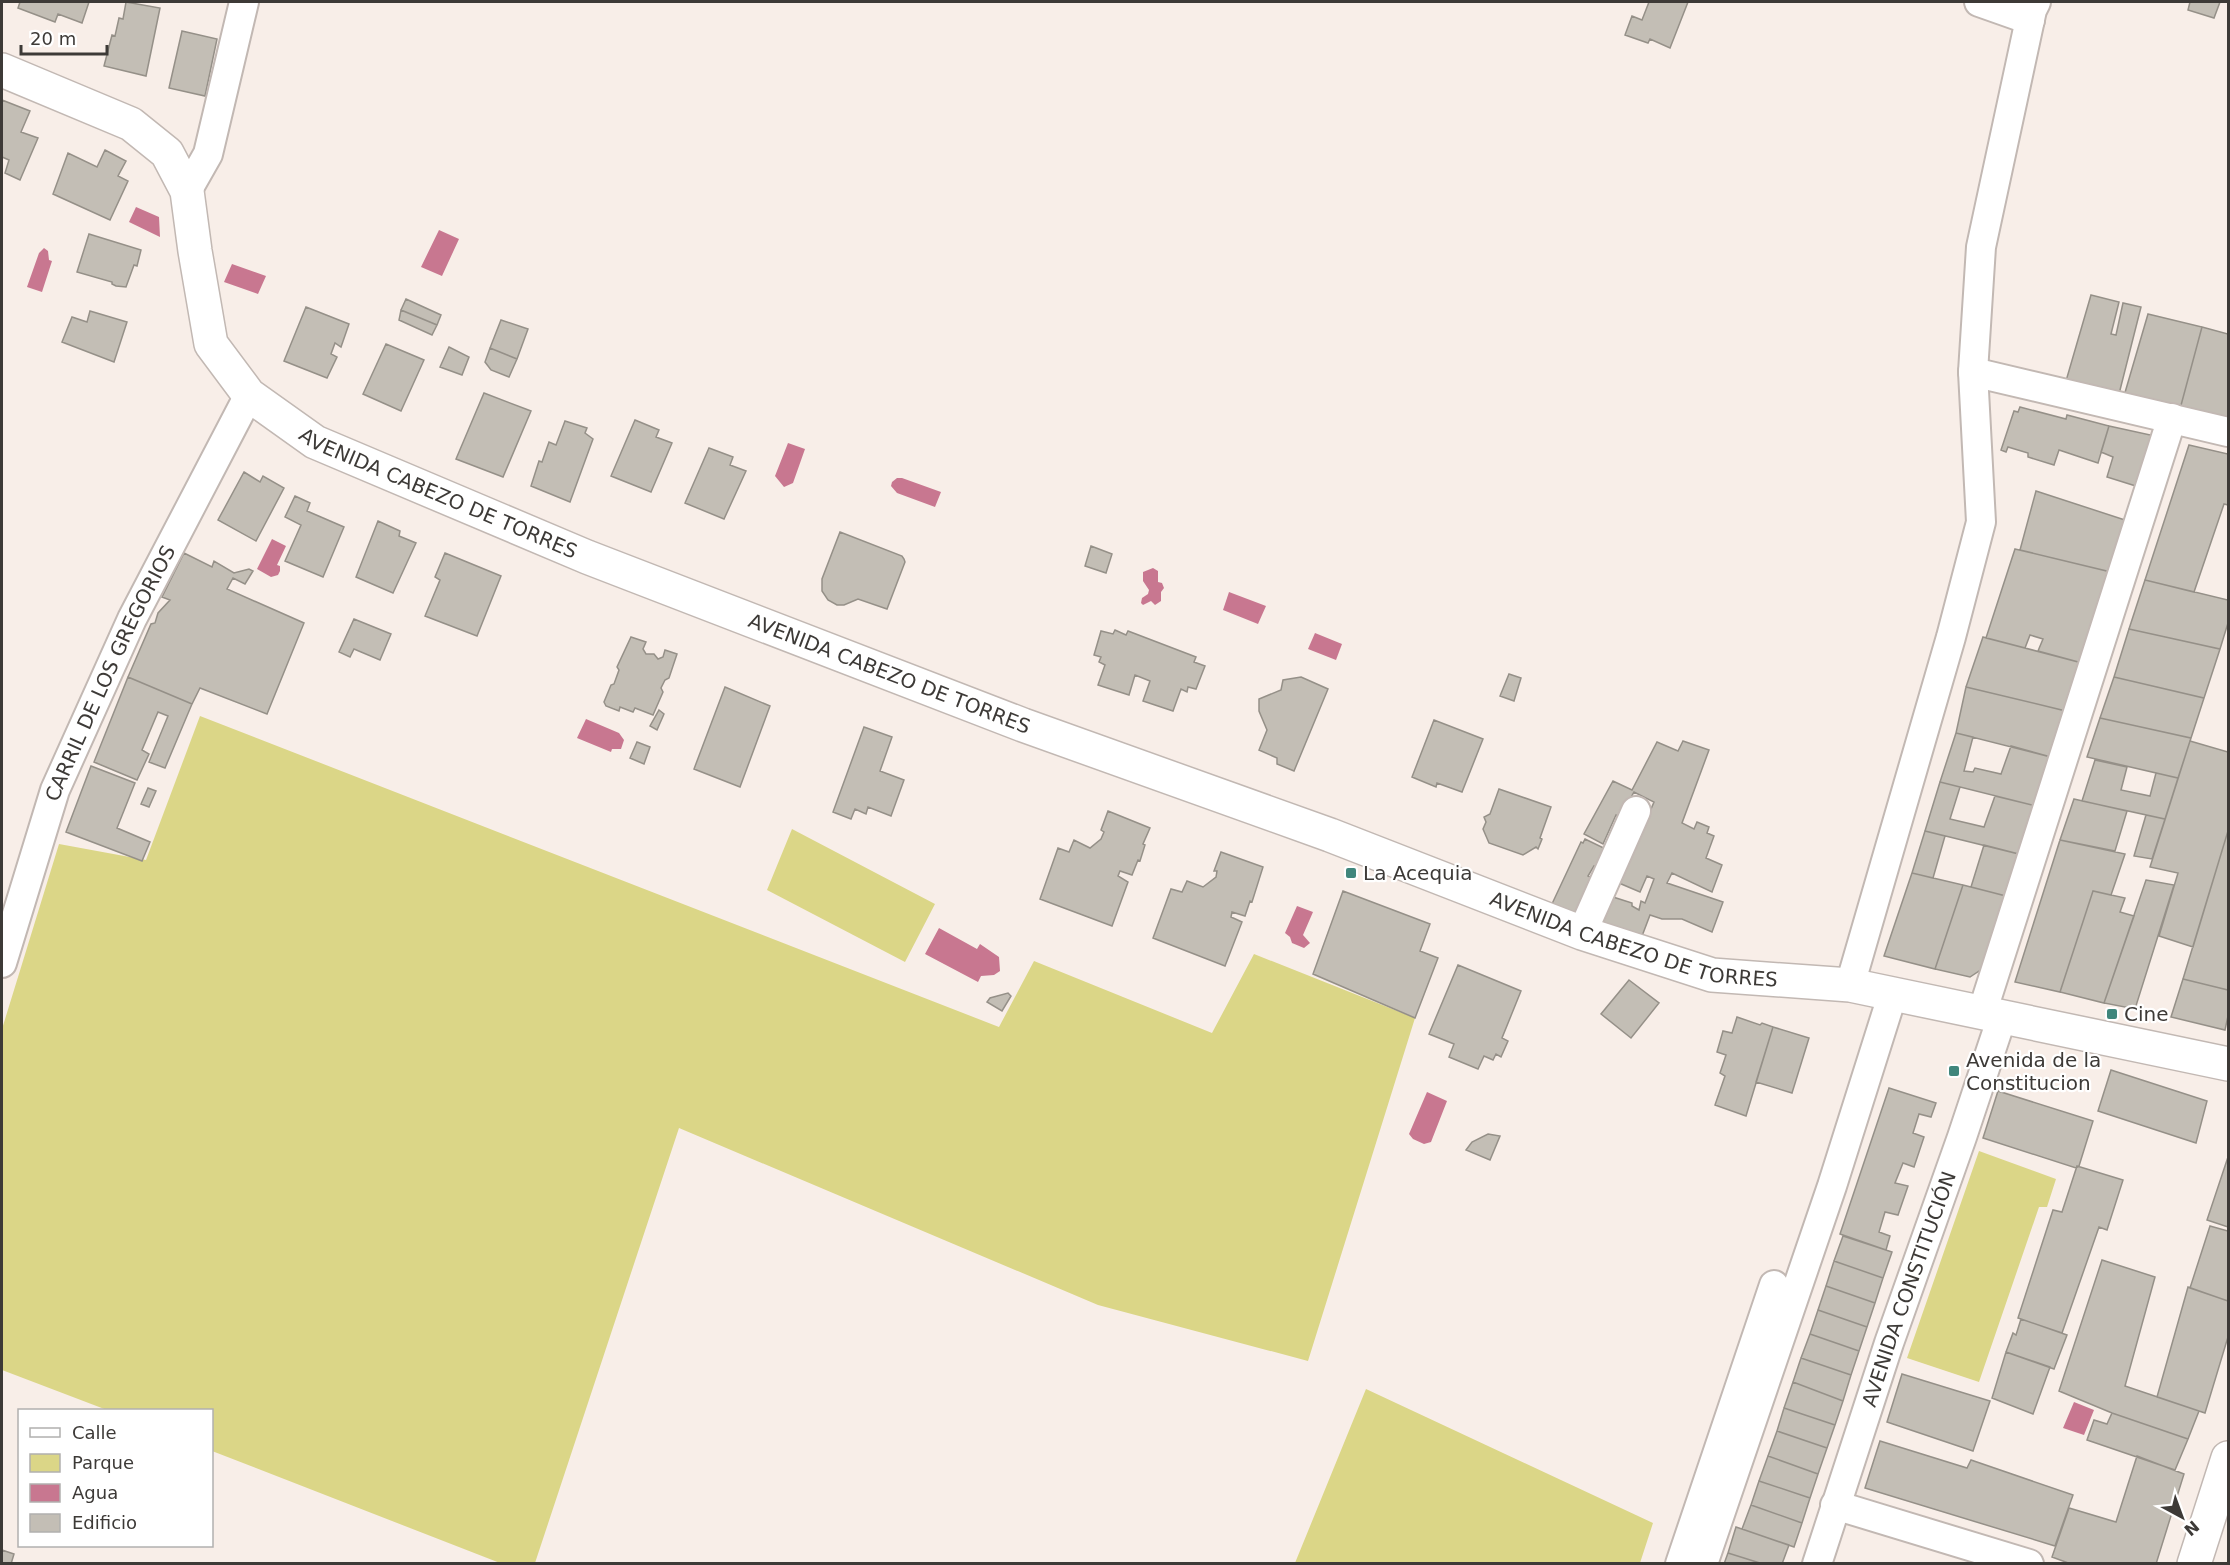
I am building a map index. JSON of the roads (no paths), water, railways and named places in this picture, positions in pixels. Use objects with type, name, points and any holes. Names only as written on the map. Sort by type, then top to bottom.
[{"type":"street","points":[[187,191],[208,154],[244,2]]},
{"type":"street","points":[[1850,985],[1982,522],[1973,372],[1981,247],[2033,11],[1979,2]]},
{"type":"street","name":"AVENIDA CABEZO DE TORRES","points":[[2,70],[131,124],[167,153],[187,191],[211,344],[249,395],[315,442],[587,557],[1023,725],[1330,835],[1582,933],[1713,975],[1850,985],[2229,1064]]},
{"type":"street","points":[[1973,372],[2229,432]]},
{"type":"street","name":"CARRIL DE LOS GREGORIOS","points":[[2,963],[55,790],[132,619],[249,395]]},
{"type":"street","name":"AVENIDA CONSTITUCIÓN","points":[[1817,1563],[1992,1015],[2172,418]]},
{"type":"street","points":[[1582,933],[1636,811]]},
{"type":"street","points":[[1703,1563],[1832,1186],[1893,993]]},
{"type":"street","points":[[1680,1563],[1774,1285]]},
{"type":"street","points":[[2194,1563],[2229,1458]]},
{"type":"street","points":[[1835,1505],[2029,1563]]},
{"type":"water","points":[[136,207],[159,217],[160,237],[129,222]]},
{"type":"water","points":[[439,230],[459,239],[442,276],[421,267]]},
{"type":"water","points":[[44,248],[48,251],[49,260],[52,261],[42,292],[27,287],[39,253]]},
{"type":"water","points":[[232,264],[266,276],[258,294],[224,282]]},
{"type":"water","points":[[788,443],[805,449],[793,483],[784,487],[775,476]]},
{"type":"water","points":[[897,478],[941,492],[935,507],[897,493],[891,486]]},
{"type":"water","points":[[272,539],[286,546],[277,565],[280,566],[280,571],[278,575],[271,577],[257,569]]},
{"type":"water","points":[[1153,568],[1158,571],[1158,582],[1162,583],[1164,588],[1161,592],[1161,601],[1155,605],[1151,601],[1143,605],[1142,598],[1148,594],[1149,590],[1143,581],[1143,572]]},
{"type":"water","points":[[1229,592],[1266,606],[1258,624],[1223,610]]},
{"type":"water","points":[[1315,633],[1342,644],[1336,660],[1308,649]]},
{"type":"water","points":[[586,719],[619,733],[624,740],[621,749],[612,749],[611,752],[577,738]]},
{"type":"water","points":[[1297,906],[1313,912],[1303,935],[1310,943],[1304,948],[1292,943],[1290,937],[1285,933]]},
{"type":"water","points":[[939,928],[977,949],[980,944],[999,957],[1000,971],[994,975],[981,976],[978,982],[925,954]]},
{"type":"water","points":[[1427,1092],[1447,1101],[1431,1142],[1424,1144],[1413,1139],[1409,1134]]},
{"type":"water","points":[[2074,1402],[2094,1410],[2084,1435],[2063,1428]]},
{"type":"place","name":"La Acequia","points":[[1351,873]]},
{"type":"place","name":"Cine","points":[[2112,1014]]},
{"type":"place","name":"Avenida de la Constitucion","points":[[1954,1071]]}]
